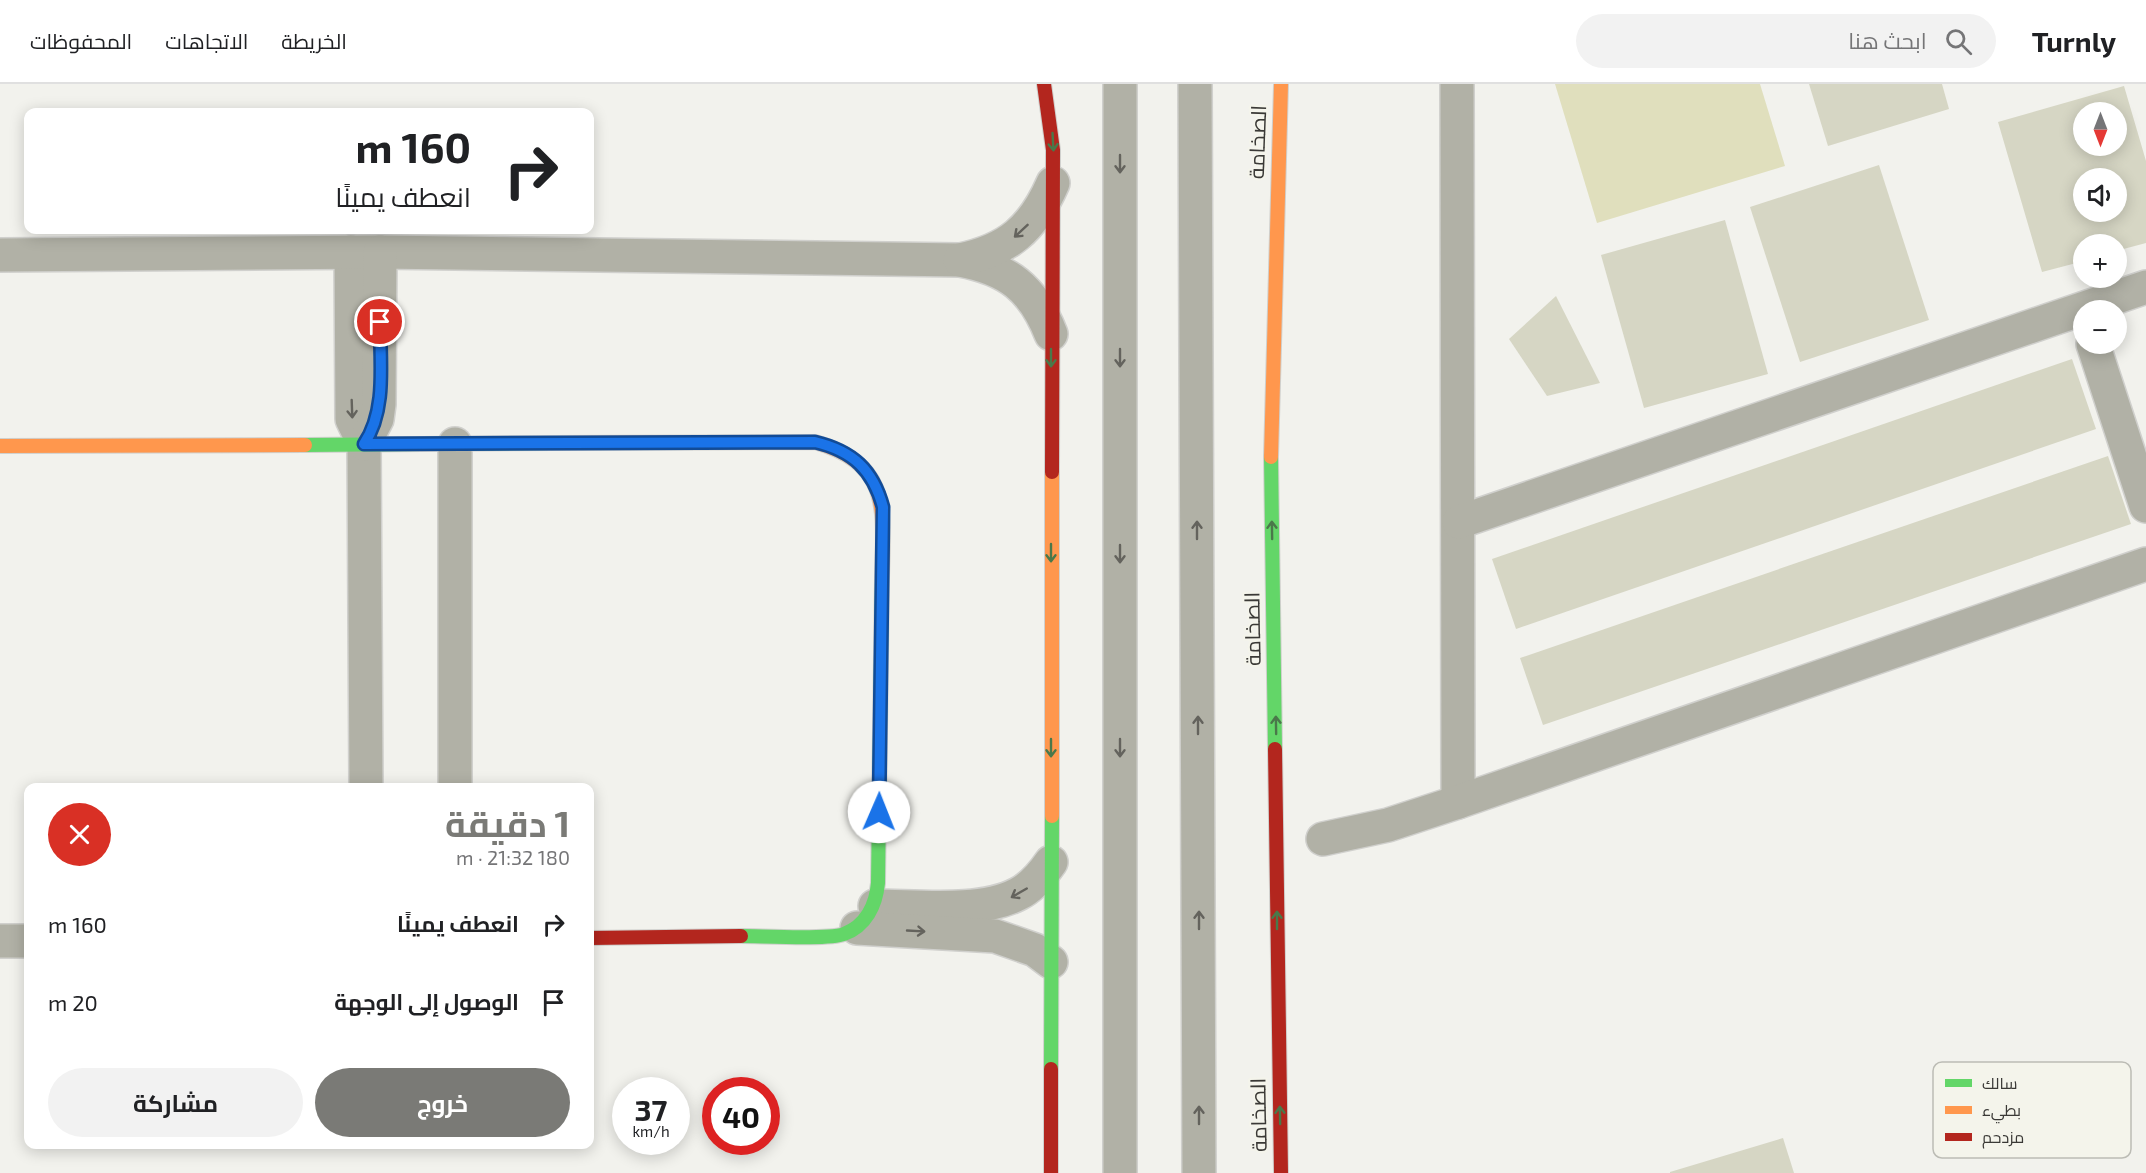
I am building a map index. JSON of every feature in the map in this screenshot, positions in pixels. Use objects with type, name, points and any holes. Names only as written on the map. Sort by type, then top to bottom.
[{"type":"street","points":[[1044,84],[1052,132],[1053,183],[1051,1173]]},
{"type":"street","points":[[1120,84],[1120,1173]]},
{"type":"street","points":[[1195,84],[1201,1171]]},
{"type":"street","name":"الصخامة","points":[[1281,84],[1270,416],[1281,1173]]},
{"type":"street","points":[[1457,84],[1458,802]]},
{"type":"street","points":[[960,260],[1000,248],[1018,236],[1033,220],[1053,183]]},
{"type":"street","points":[[0,255],[365,252],[960,260],[984,265],[1007,275],[1027,291],[1042,311],[1051,334]]},
{"type":"street","points":[[365,252],[379,404],[372,433],[364,444],[366,783]]},
{"type":"street","points":[[2112,300],[2146,287]]},
{"type":"street","points":[[1459,522],[2073,314]]},
{"type":"street","points":[[2096,354],[2146,506]]},
{"type":"street","points":[[0,446],[815,442],[844,451],[867,470],[878,488],[883,507],[878,883],[866,917]]},
{"type":"street","points":[[455,444],[455,783]]},
{"type":"street","points":[[1323,839],[1388,825],[1458,802],[2146,564]]},
{"type":"street","points":[[594,938],[842,935],[866,917],[998,902],[1019,894],[1038,880],[1051,862]]},
{"type":"street","points":[[866,917],[995,936],[1035,950],[1051,962]]},
{"type":"street","points":[[0,941],[24,941]]},
{"type":"green space","points":[[1555,84],[1760,84],[1785,166],[1597,223]]},
{"type":"building","points":[[1809,84],[1942,84],[1949,109],[1828,146]]},
{"type":"building","points":[[2124,86],[2146,161],[2146,243],[2127,248],[2127,234],[2073,234],[2073,264],[2042,272],[1998,122]]},
{"type":"building","points":[[1879,165],[1929,320],[1800,362],[1750,207]]},
{"type":"building","points":[[1725,220],[1768,374],[1644,408],[1601,255]]},
{"type":"building","points":[[1556,296],[1600,383],[1547,396],[1509,339]]},
{"type":"building","points":[[2072,359],[2096,429],[1516,629],[1492,559]]},
{"type":"building","points":[[2108,456],[2131,524],[1543,725],[1520,658]]},
{"type":"building","points":[[1783,1138],[1794,1173],[1670,1173],[1670,1172]]},
{"type":"traffic: fast","points":[[305,445],[553,443]]},
{"type":"traffic: fast","points":[[1271,457],[1275,749]]},
{"type":"traffic: fast","points":[[741,936],[836,936],[858,926],[872,907],[878,883],[882,579]]},
{"type":"traffic: fast","points":[[1051,1069],[1052,816]]},
{"type":"traffic: slow","points":[[1271,457],[1281,84]]},
{"type":"traffic: slow","points":[[553,443],[815,442],[840,451],[859,463],[871,478],[878,494],[883,533],[882,579]]},
{"type":"traffic: slow","points":[[0,446],[305,445]]},
{"type":"traffic: slow","points":[[1052,472],[1052,816]]},
{"type":"traffic: jam","points":[[1044,84],[1053,150],[1052,472]]},
{"type":"traffic: jam","points":[[1275,749],[1281,1173]]},
{"type":"traffic: jam","points":[[594,938],[741,936]]},
{"type":"traffic: jam","points":[[1051,1069],[1051,1173]]},
{"type":"route","points":[[380,322],[379,404],[372,433],[364,444],[815,442],[835,447],[853,456],[867,470],[878,488],[883,507],[879,812]]}]
